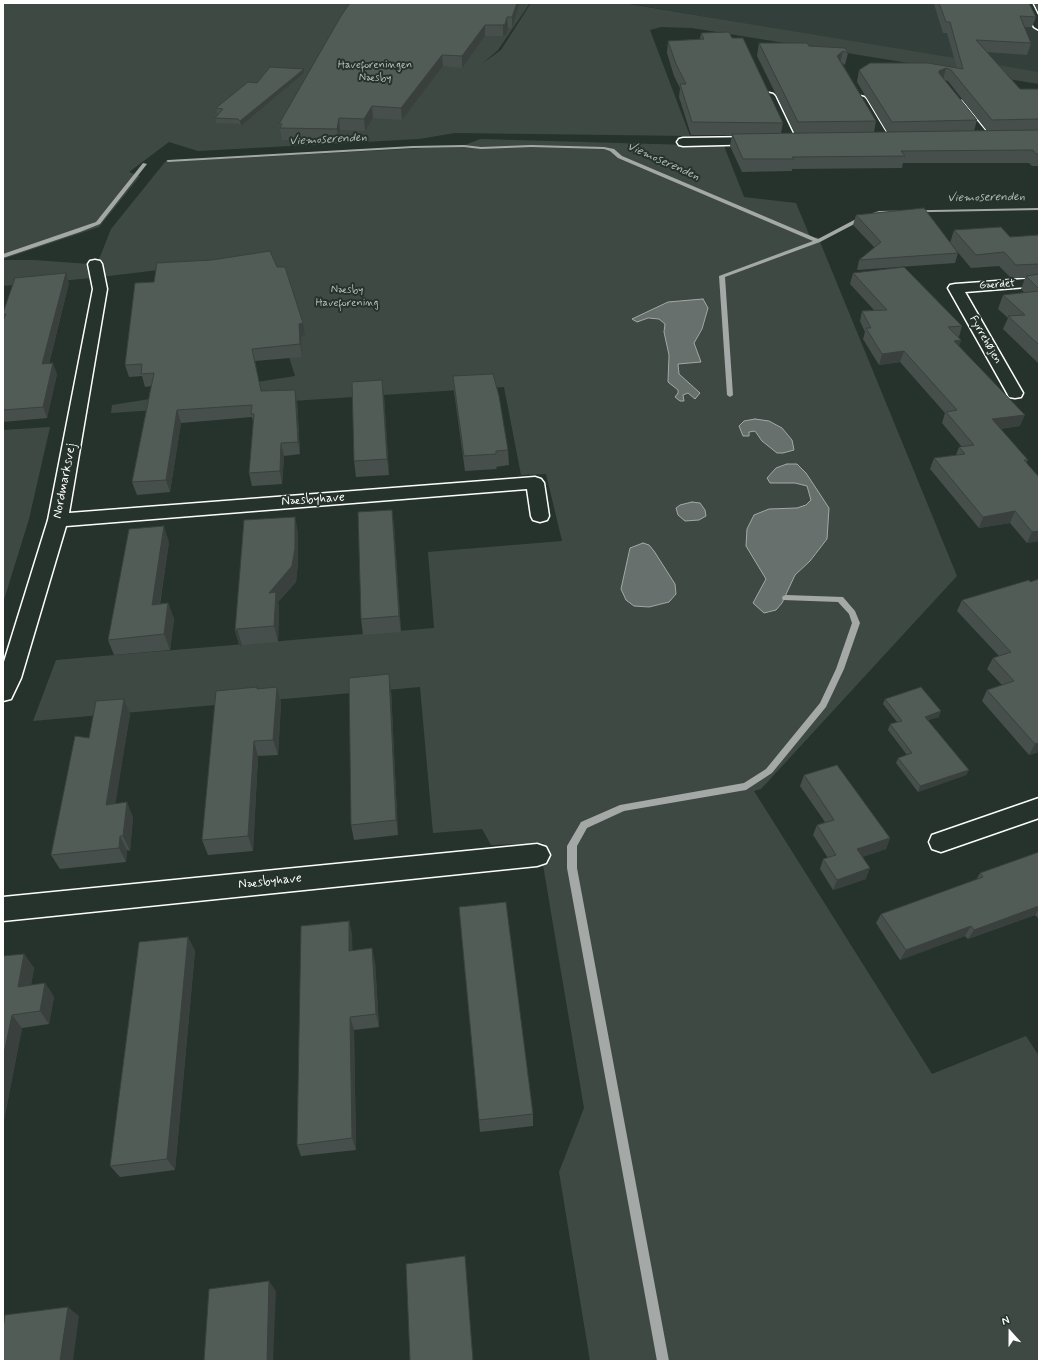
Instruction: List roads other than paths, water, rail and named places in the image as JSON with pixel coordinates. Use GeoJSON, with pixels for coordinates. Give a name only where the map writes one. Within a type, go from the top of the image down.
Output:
{"type":"FeatureCollection","features":[{"type":"Feature","properties":{"kind":"street"},"geometry":{"type":"LineString","coordinates":[[1027,3],[1039,27]]}},
{"type":"Feature","properties":{"kind":"street"},"geometry":{"type":"LineString","coordinates":[[683,142],[794,140],[764,86]]}},
{"type":"Feature","properties":{"kind":"street"},"geometry":{"type":"LineString","coordinates":[[853,87],[884,139]]}},
{"type":"Feature","properties":{"kind":"street"},"geometry":{"type":"LineString","coordinates":[[952,96],[985,138]]}},
{"type":"Feature","properties":{"kind":"street"},"geometry":{"type":"LineString","coordinates":[[969,138],[1000,138]]}},
{"type":"Feature","properties":{"kind":"street"},"geometry":{"type":"LineString","coordinates":[[868,139],[899,139]]}},
{"type":"Feature","properties":{"kind":"street","name":"Nordmarksvej"},"geometry":{"type":"LineString","coordinates":[[3,693],[10,678],[58,520],[100,289],[95,264]]}},
{"type":"Feature","properties":{"kind":"street","name":"Gærdet"},"geometry":{"type":"LineString","coordinates":[[955,288],[1039,282]]}},
{"type":"Feature","properties":{"kind":"street","name":"Fyrrehøjen"},"geometry":{"type":"LineString","coordinates":[[955,288],[1015,393]]}},
{"type":"Feature","properties":{"kind":"street","name":"Næsbyhave"},"geometry":{"type":"LineString","coordinates":[[58,520],[535,483],[540,516]]}},
{"type":"Feature","properties":{"kind":"street"},"geometry":{"type":"LineString","coordinates":[[941,842],[1039,808]]}},
{"type":"Feature","properties":{"kind":"street","name":"Næsbyhave"},"geometry":{"type":"LineString","coordinates":[[3,909],[537,855]]}},
{"type":"Feature","properties":{"kind":"waterway","name":"Viemoserenden"},"geometry":{"type":"LineString","coordinates":[[168,161],[413,147],[464,146],[481,148],[531,146],[604,148],[612,150],[620,157],[818,241]]}},
{"type":"Feature","properties":{"kind":"waterway","name":"Viemoserenden"},"geometry":{"type":"LineString","coordinates":[[3,256],[98,223],[145,164]]}},
{"type":"Feature","properties":{"kind":"waterway","name":"Viemoserenden"},"geometry":{"type":"LineString","coordinates":[[818,241],[860,219],[879,212],[1039,209]]}},
{"type":"Feature","properties":{"kind":"waterway"},"geometry":{"type":"LineString","coordinates":[[730,395],[722,276],[818,241]]}},
{"type":"Feature","properties":{"kind":"waterway"},"geometry":{"type":"LineString","coordinates":[[663,1361],[572,868],[572,846],[584,825],[623,808],[746,786],[769,771],[823,705],[840,669],[856,623],[852,613],[840,599],[786,598]]}},
{"type":"Feature","properties":{"kind":"park label","name":"Haveforeningen Næsby"},"geometry":{"type":"Point","coordinates":[375,72]}},
{"type":"Feature","properties":{"kind":"park label","name":"Næsby Haveforening"},"geometry":{"type":"Point","coordinates":[347,297]}}]}
